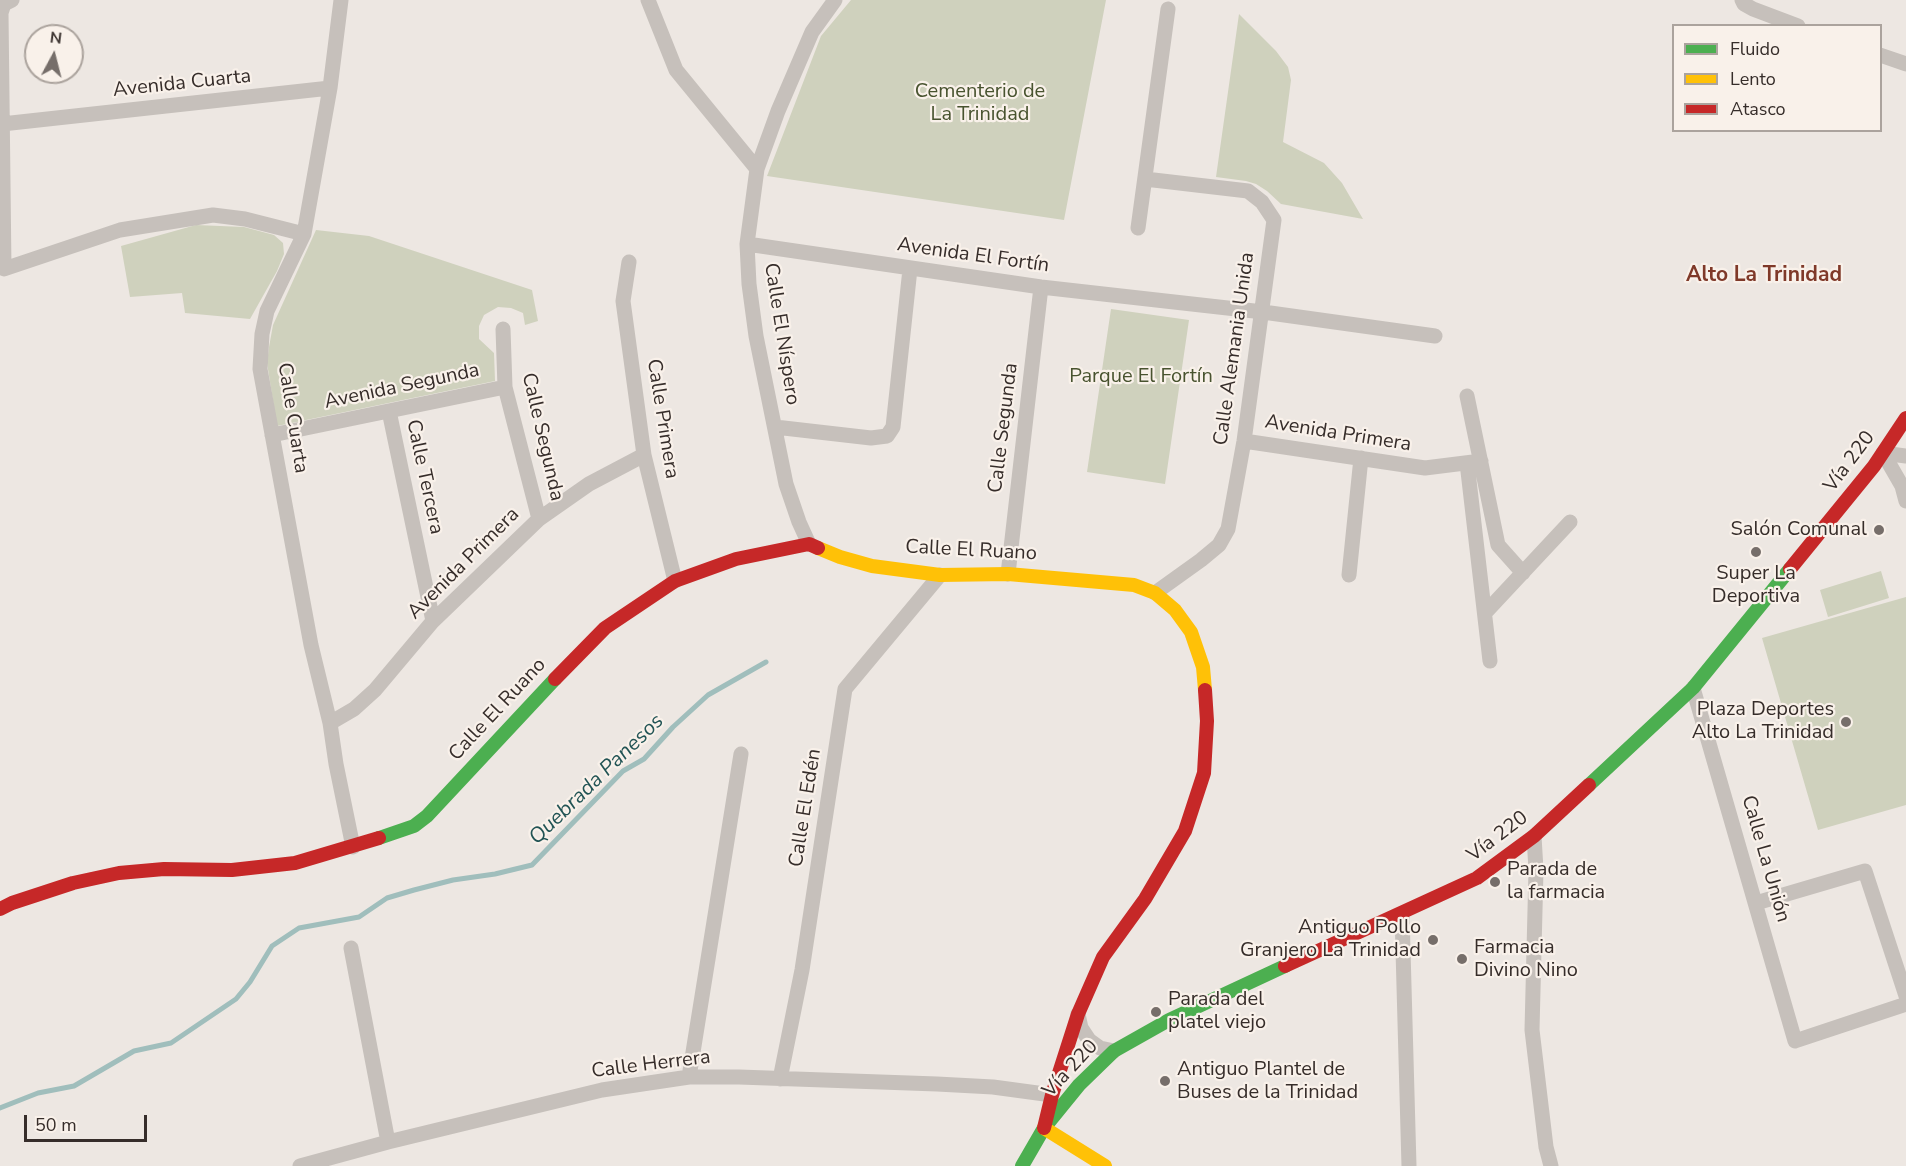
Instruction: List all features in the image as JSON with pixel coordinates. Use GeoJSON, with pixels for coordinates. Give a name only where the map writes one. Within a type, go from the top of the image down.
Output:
{"type":"FeatureCollection","features":[{"type":"Feature","properties":{"kind":"street","name":"Calle Cuarta"},"geometry":{"type":"LineString","coordinates":[[341,0],[330,88],[304,234],[267,311],[262,334],[260,369],[311,645],[330,723],[353,847]]}},
{"type":"Feature","properties":{"kind":"street"},"geometry":{"type":"LineString","coordinates":[[648,0],[676,70],[757,169]]}},
{"type":"Feature","properties":{"kind":"street","name":"Calle El Níspero"},"geometry":{"type":"LineString","coordinates":[[808,544],[786,484],[756,336],[749,284],[747,244],[757,169],[778,111],[812,32],[835,0]]}},
{"type":"Feature","properties":{"kind":"street"},"geometry":{"type":"LineString","coordinates":[[1742,0],[1744,4],[1753,9],[1793,24]]}},
{"type":"Feature","properties":{"kind":"street"},"geometry":{"type":"LineString","coordinates":[[8,2],[1,13],[4,269],[120,230],[213,215],[245,219],[304,234]]}},
{"type":"Feature","properties":{"kind":"street"},"geometry":{"type":"LineString","coordinates":[[1138,228],[1168,9]]}},
{"type":"Feature","properties":{"kind":"street"},"geometry":{"type":"LineString","coordinates":[[1882,55],[1906,64]]}},
{"type":"Feature","properties":{"kind":"street","name":"Avenida Cuarta"},"geometry":{"type":"LineString","coordinates":[[2,124],[330,88]]}},
{"type":"Feature","properties":{"kind":"street","name":"Calle Alemania Unida"},"geometry":{"type":"LineString","coordinates":[[1145,179],[1248,191],[1262,202],[1274,220],[1244,441],[1228,529],[1219,545],[1155,593]]}},
{"type":"Feature","properties":{"kind":"street","name":"Avenida El Fortín"},"geometry":{"type":"LineString","coordinates":[[747,244],[1041,287],[1263,312]]}},
{"type":"Feature","properties":{"kind":"street","name":"Calle Primera"},"geometry":{"type":"LineString","coordinates":[[629,262],[623,301],[644,455],[675,581]]}},
{"type":"Feature","properties":{"kind":"street"},"geometry":{"type":"LineString","coordinates":[[775,427],[871,438],[887,436],[893,427],[910,269]]}},
{"type":"Feature","properties":{"kind":"street","name":"Calle Segunda"},"geometry":{"type":"LineString","coordinates":[[1008,574],[1041,287]]}},
{"type":"Feature","properties":{"kind":"street"},"geometry":{"type":"LineString","coordinates":[[1263,312],[1435,336]]}},
{"type":"Feature","properties":{"kind":"street","name":"Calle Segunda"},"geometry":{"type":"LineString","coordinates":[[503,329],[505,387],[539,519]]}},
{"type":"Feature","properties":{"kind":"street","name":"Avenida Segunda"},"geometry":{"type":"LineString","coordinates":[[272,435],[505,387]]}},
{"type":"Feature","properties":{"kind":"street"},"geometry":{"type":"LineString","coordinates":[[1467,396],[1490,661]]}},
{"type":"Feature","properties":{"kind":"street","name":"Calle Tercera"},"geometry":{"type":"LineString","coordinates":[[389,411],[433,621]]}},
{"type":"Feature","properties":{"kind":"street","name":"Vía 220"},"geometry":{"type":"LineString","coordinates":[[1022,1166],[1044,1128],[1079,1084],[1114,1051],[1169,1020],[1477,878],[1534,836],[1694,688],[1883,453],[1906,418]]}},
{"type":"Feature","properties":{"kind":"street","name":"Avenida Primera"},"geometry":{"type":"LineString","coordinates":[[1244,441],[1425,468],[1474,462]]}},
{"type":"Feature","properties":{"kind":"street"},"geometry":{"type":"LineString","coordinates":[[1883,453],[1906,456]]}},
{"type":"Feature","properties":{"kind":"street"},"geometry":{"type":"LineString","coordinates":[[1883,453],[1902,486],[1906,501]]}},
{"type":"Feature","properties":{"kind":"street","name":"Avenida Primera"},"geometry":{"type":"LineString","coordinates":[[330,723],[354,708],[375,690],[433,621],[539,519],[589,484],[644,455]]}},
{"type":"Feature","properties":{"kind":"street"},"geometry":{"type":"LineString","coordinates":[[1349,575],[1361,458]]}},
{"type":"Feature","properties":{"kind":"street"},"geometry":{"type":"LineString","coordinates":[[1474,462],[1498,545],[1523,573]]}},
{"type":"Feature","properties":{"kind":"street"},"geometry":{"type":"LineString","coordinates":[[1485,613],[1570,522]]}},
{"type":"Feature","properties":{"kind":"street","name":"Calle El Ruano"},"geometry":{"type":"LineString","coordinates":[[0,909],[73,883],[119,873],[164,869],[232,870],[296,863],[414,826],[427,816],[526,708],[605,628],[675,581],[736,559],[808,544],[840,557],[872,566],[940,574],[1008,574],[1134,585],[1155,593],[1175,610],[1191,633],[1203,667],[1207,721],[1204,773],[1185,831],[1145,899],[1103,957],[1078,1014],[1044,1128]]}},
{"type":"Feature","properties":{"kind":"street","name":"Calle El Edén"},"geometry":{"type":"LineString","coordinates":[[780,1079],[802,970],[845,689],[940,574]]}},
{"type":"Feature","properties":{"kind":"street","name":"Calle La Unión"},"geometry":{"type":"LineString","coordinates":[[1694,688],[1795,1041],[1906,1004]]}},
{"type":"Feature","properties":{"kind":"street"},"geometry":{"type":"LineString","coordinates":[[689,1077],[741,754]]}},
{"type":"Feature","properties":{"kind":"street"},"geometry":{"type":"LineString","coordinates":[[1534,836],[1536,870],[1532,1030],[1546,1147],[1551,1166]]}},
{"type":"Feature","properties":{"kind":"street"},"geometry":{"type":"LineString","coordinates":[[1756,903],[1865,872],[1906,996]]}},
{"type":"Feature","properties":{"kind":"street"},"geometry":{"type":"LineString","coordinates":[[1402,914],[1408,1166]]}},
{"type":"Feature","properties":{"kind":"street"},"geometry":{"type":"LineString","coordinates":[[351,948],[388,1142]]}},
{"type":"Feature","properties":{"kind":"street"},"geometry":{"type":"LineString","coordinates":[[1078,1014],[1081,1028],[1089,1040],[1100,1048],[1114,1051]]}},
{"type":"Feature","properties":{"kind":"street","name":"Calle Herrera"},"geometry":{"type":"LineString","coordinates":[[300,1166],[602,1090],[689,1077],[982,1086],[1052,1095]]}},
{"type":"Feature","properties":{"kind":"street"},"geometry":{"type":"LineString","coordinates":[[1044,1128],[1105,1166]]}},
{"type":"Feature","properties":{"kind":"green space","name":"Cementerio de La Trinidad"},"geometry":{"type":"Polygon","coordinates":[[[851,0],[1106,0],[1064,220],[767,176],[821,36],[851,0]]]}},
{"type":"Feature","properties":{"kind":"green space"},"geometry":{"type":"Polygon","coordinates":[[[1239,14],[1276,51],[1288,67],[1291,80],[1283,142],[1324,163],[1342,183],[1363,219],[1281,204],[1256,184],[1216,177],[1239,14]]]}},
{"type":"Feature","properties":{"kind":"green space"},"geometry":{"type":"Polygon","coordinates":[[[196,225],[244,227],[274,235],[283,243],[284,254],[277,271],[250,319],[185,313],[182,293],[130,297],[121,246],[196,225]]]}},
{"type":"Feature","properties":{"kind":"green space"},"geometry":{"type":"Polygon","coordinates":[[[316,230],[369,236],[532,290],[538,321],[525,325],[523,313],[511,308],[498,307],[484,315],[479,326],[479,339],[494,353],[495,381],[277,426],[267,363],[273,325],[316,230]]]}},
{"type":"Feature","properties":{"kind":"green space","name":"Parque El Fortín"},"geometry":{"type":"Polygon","coordinates":[[[1111,309],[1189,320],[1165,484],[1087,472],[1111,309]]]}},
{"type":"Feature","properties":{"kind":"green space"},"geometry":{"type":"Polygon","coordinates":[[[1881,571],[1889,598],[1828,617],[1820,590],[1881,571]]]}},
{"type":"Feature","properties":{"kind":"green space","name":"Plaza Deportes Alto La Trinidad"},"geometry":{"type":"Polygon","coordinates":[[[1906,597],[1906,805],[1818,830],[1762,638],[1906,597]]]}},
{"type":"Feature","properties":{"kind":"waterway","name":"Quebrada Panesos"},"geometry":{"type":"LineString","coordinates":[[0,1108],[38,1093],[74,1086],[134,1051],[171,1043],[236,999],[250,982],[272,946],[299,928],[359,917],[387,898],[414,890],[532,865],[623,771],[644,759],[673,727],[708,695],[766,662]]}},
{"type":"Feature","properties":{"kind":"traffic: fast"},"geometry":{"type":"LineString","coordinates":[[1589,785],[1693,688],[1790,569]]}},
{"type":"Feature","properties":{"kind":"traffic: fast"},"geometry":{"type":"LineString","coordinates":[[379,838],[414,826],[427,816],[555,679]]}},
{"type":"Feature","properties":{"kind":"traffic: fast"},"geometry":{"type":"LineString","coordinates":[[1022,1166],[1044,1128],[1079,1085],[1114,1051],[1169,1020],[1285,966]]}},
{"type":"Feature","properties":{"kind":"traffic: slow"},"geometry":{"type":"LineString","coordinates":[[818,548],[872,566],[940,575],[1008,574],[1134,585],[1155,593],[1175,610],[1191,632],[1203,667],[1205,690]]}},
{"type":"Feature","properties":{"kind":"traffic: slow"},"geometry":{"type":"LineString","coordinates":[[1044,1128],[1105,1166]]}},
{"type":"Feature","properties":{"kind":"traffic: jam"},"geometry":{"type":"LineString","coordinates":[[1790,569],[1874,466],[1906,418]]}},
{"type":"Feature","properties":{"kind":"traffic: jam"},"geometry":{"type":"LineString","coordinates":[[555,679],[605,628],[675,581],[736,559],[809,544],[818,548]]}},
{"type":"Feature","properties":{"kind":"traffic: jam"},"geometry":{"type":"LineString","coordinates":[[1044,1128],[1078,1014],[1103,957],[1145,899],[1185,831],[1204,773],[1207,721],[1205,690]]}},
{"type":"Feature","properties":{"kind":"traffic: jam"},"geometry":{"type":"LineString","coordinates":[[1285,966],[1477,878],[1534,836],[1589,785]]}},
{"type":"Feature","properties":{"kind":"traffic: jam"},"geometry":{"type":"LineString","coordinates":[[0,909],[73,883],[119,873],[164,869],[232,870],[295,863],[379,838]]}},
{"type":"Feature","properties":{"kind":"place","name":"Salón Comunal"},"geometry":{"type":"Point","coordinates":[1879,530]}},
{"type":"Feature","properties":{"kind":"place","name":"Super La Deportiva"},"geometry":{"type":"Point","coordinates":[1756,552]}},
{"type":"Feature","properties":{"kind":"place","name":"Plaza Deportes Alto La Trinidad"},"geometry":{"type":"Point","coordinates":[1846,722]}},
{"type":"Feature","properties":{"kind":"place","name":"Parada de la farmacia"},"geometry":{"type":"Point","coordinates":[1495,882]}},
{"type":"Feature","properties":{"kind":"place","name":"Antiguo Pollo Granjero La Trinidad"},"geometry":{"type":"Point","coordinates":[1433,940]}},
{"type":"Feature","properties":{"kind":"place","name":"Farmacia Divino Nino"},"geometry":{"type":"Point","coordinates":[1462,959]}},
{"type":"Feature","properties":{"kind":"place","name":"Parada del platel viejo"},"geometry":{"type":"Point","coordinates":[1156,1012]}},
{"type":"Feature","properties":{"kind":"place","name":"Antiguo Plantel de Buses de la Trinidad"},"geometry":{"type":"Point","coordinates":[1165,1081]}},
{"type":"Feature","properties":{"kind":"district","name":"Alto La Trinidad"},"geometry":{"type":"Point","coordinates":[1764,276]}}]}
